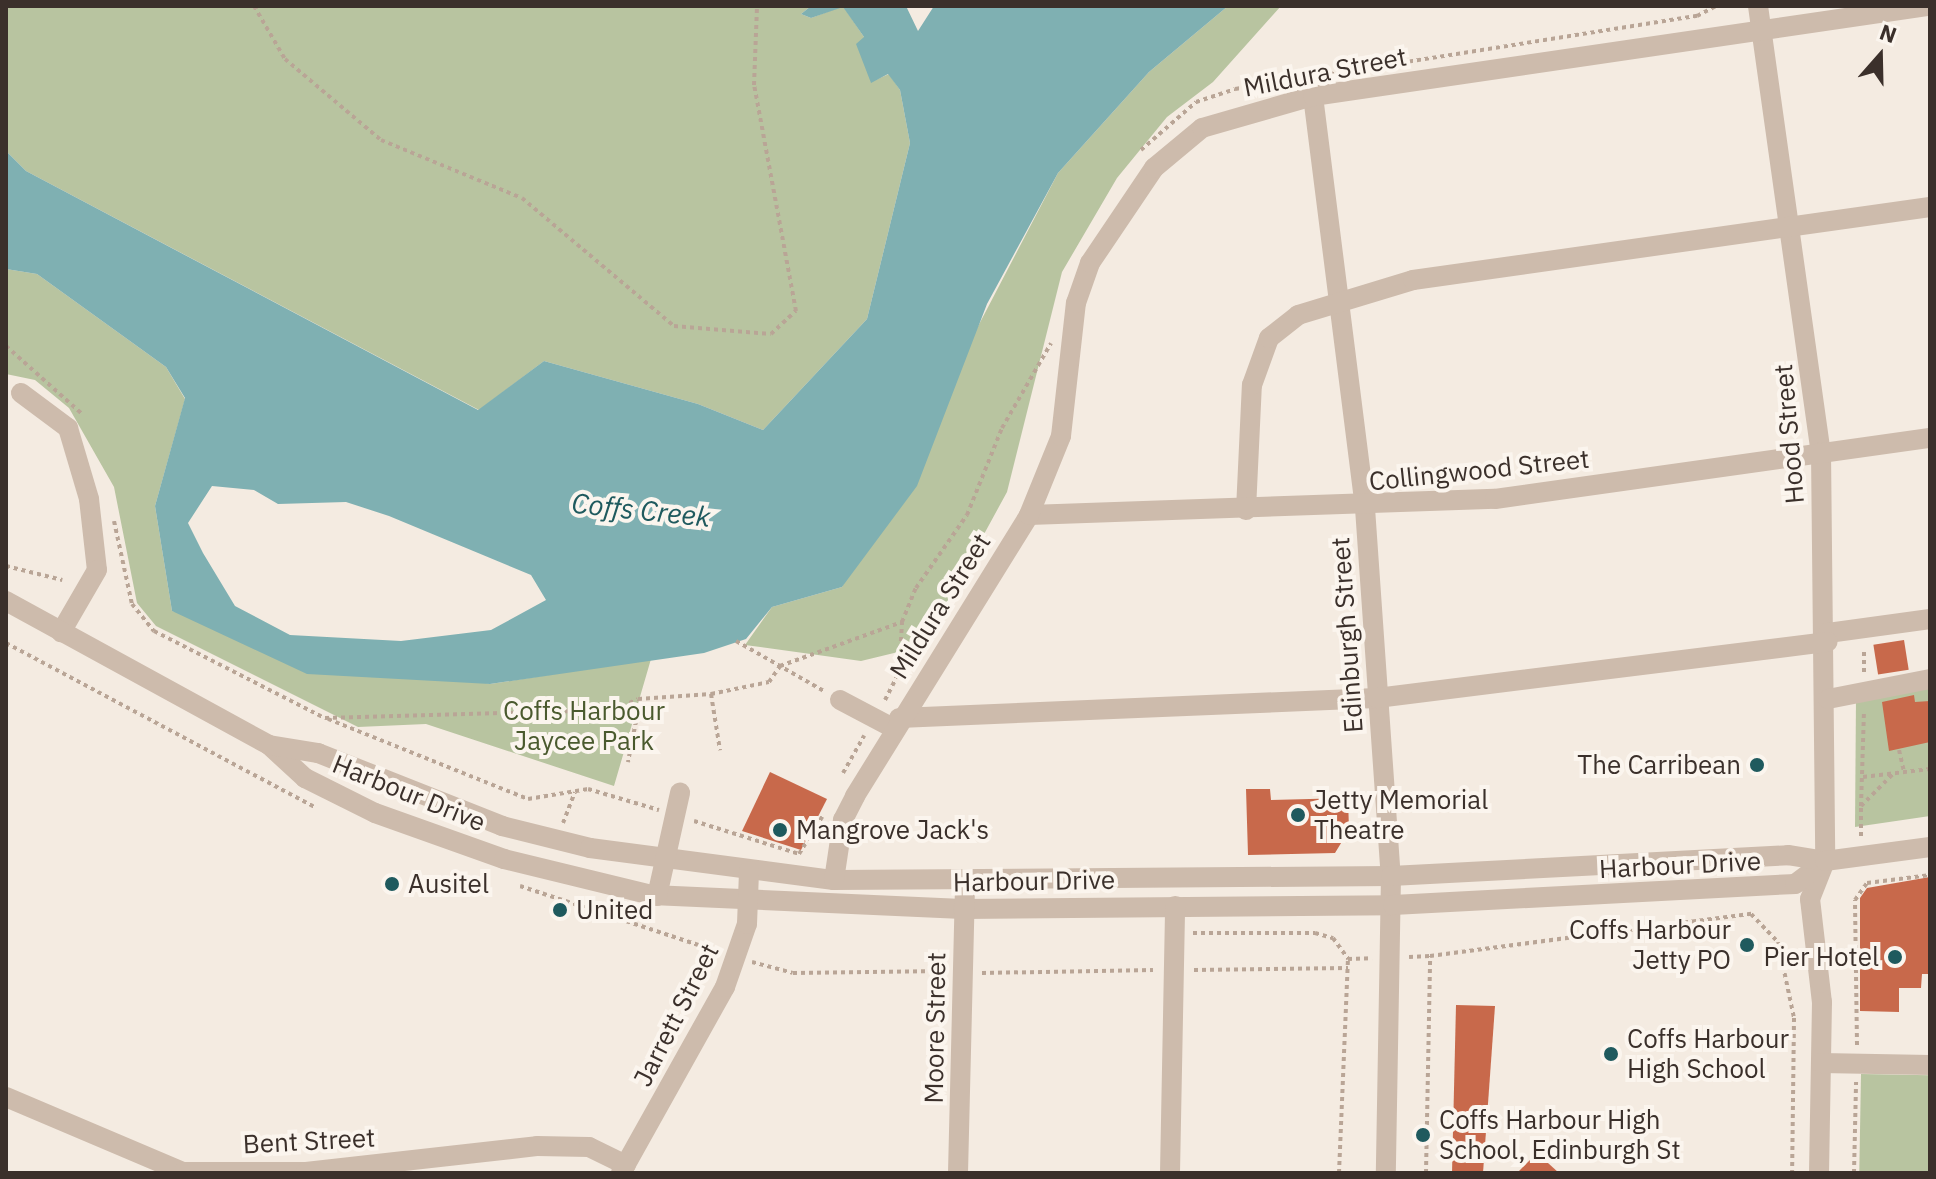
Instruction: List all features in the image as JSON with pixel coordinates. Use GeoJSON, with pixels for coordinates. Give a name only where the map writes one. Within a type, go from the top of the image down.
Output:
{"type":"FeatureCollection","features":[{"type":"Feature","properties":{"kind":"street","name":"Hood Street"},"geometry":{"type":"LineString","coordinates":[[1758,6],[1793,227],[1821,452],[1828,637],[1825,861]]}},
{"type":"Feature","properties":{"kind":"street","name":"Mildura Street"},"geometry":{"type":"LineString","coordinates":[[834,880],[843,820],[889,722],[1029,515],[1061,436],[1076,303],[1090,263],[1138,192],[1202,128],[1313,96],[1760,28],[1928,6]]}},
{"type":"Feature","properties":{"kind":"street","name":"Edinburgh Street"},"geometry":{"type":"LineString","coordinates":[[1313,96],[1343,301],[1365,508],[1393,905],[1386,1173]]}},
{"type":"Feature","properties":{"kind":"street"},"geometry":{"type":"LineString","coordinates":[[1246,510],[1252,385],[1269,338],[1298,315],[1413,280],[1930,207]]}},
{"type":"Feature","properties":{"kind":"street"},"geometry":{"type":"LineString","coordinates":[[21,393],[68,428],[89,499],[97,570],[61,632]]}},
{"type":"Feature","properties":{"kind":"street","name":"Collingwood Street"},"geometry":{"type":"LineString","coordinates":[[1029,515],[1365,508],[1495,499],[1930,438]]}},
{"type":"Feature","properties":{"kind":"street","name":"Harbour Drive"},"geometry":{"type":"LineString","coordinates":[[6,601],[269,745],[305,778],[375,813],[504,859],[657,896],[747,903],[963,909],[1393,905],[1795,884],[1825,861]]}},
{"type":"Feature","properties":{"kind":"street"},"geometry":{"type":"LineString","coordinates":[[840,700],[889,722],[1377,698],[1828,637],[1930,619]]}},
{"type":"Feature","properties":{"kind":"street"},"geometry":{"type":"LineString","coordinates":[[1828,699],[1930,679]]}},
{"type":"Feature","properties":{"kind":"street","name":"Harbour Drive"},"geometry":{"type":"LineString","coordinates":[[269,745],[318,753],[502,826],[559,841],[663,862],[834,880],[966,884],[1391,876],[1788,855],[1825,861],[1930,847]]}},
{"type":"Feature","properties":{"kind":"street"},"geometry":{"type":"LineString","coordinates":[[657,896],[680,793]]}},
{"type":"Feature","properties":{"kind":"street"},"geometry":{"type":"LineString","coordinates":[[1819,1173],[1821,1063],[1810,899],[1825,861]]}},
{"type":"Feature","properties":{"kind":"street","name":"Jarrett Street"},"geometry":{"type":"LineString","coordinates":[[624,1169],[725,987],[747,924],[749,871]]}},
{"type":"Feature","properties":{"kind":"street","name":"Moore Street"},"geometry":{"type":"LineString","coordinates":[[958,1173],[966,884]]}},
{"type":"Feature","properties":{"kind":"street"},"geometry":{"type":"LineString","coordinates":[[1170,1173],[1175,906]]}},
{"type":"Feature","properties":{"kind":"street"},"geometry":{"type":"LineString","coordinates":[[1821,1063],[1930,1065]]}},
{"type":"Feature","properties":{"kind":"street","name":"Bent Street"},"geometry":{"type":"LineString","coordinates":[[6,1097],[183,1173],[306,1172],[537,1146],[589,1147],[624,1169]]}},
{"type":"Feature","properties":{"kind":"path"},"geometry":{"type":"LineString","coordinates":[[254,6],[285,59],[381,140],[522,198],[674,326],[771,334],[796,311],[754,85],[757,6]]}},
{"type":"Feature","properties":{"kind":"path"},"geometry":{"type":"LineString","coordinates":[[1135,157],[1196,102],[1235,89],[1697,16],[1716,6]]}},
{"type":"Feature","properties":{"kind":"path"},"geometry":{"type":"LineString","coordinates":[[841,777],[889,722],[899,673],[902,622],[916,588],[967,515],[1052,330]]}},
{"type":"Feature","properties":{"kind":"path"},"geometry":{"type":"LineString","coordinates":[[6,346],[84,420]]}},
{"type":"Feature","properties":{"kind":"path"},"geometry":{"type":"LineString","coordinates":[[110,506],[132,604],[154,631],[325,718],[528,799],[575,792],[601,792],[799,854],[824,813]]}},
{"type":"Feature","properties":{"kind":"path"},"geometry":{"type":"LineString","coordinates":[[6,566],[62,580]]}},
{"type":"Feature","properties":{"kind":"path"},"geometry":{"type":"LineString","coordinates":[[615,710],[638,699],[711,694],[769,682],[780,666],[902,622]]}},
{"type":"Feature","properties":{"kind":"path"},"geometry":{"type":"LineString","coordinates":[[736,641],[840,700]]}},
{"type":"Feature","properties":{"kind":"path"},"geometry":{"type":"LineString","coordinates":[[711,694],[720,750]]}},
{"type":"Feature","properties":{"kind":"path"},"geometry":{"type":"LineString","coordinates":[[325,718],[615,710],[635,714],[628,762]]}},
{"type":"Feature","properties":{"kind":"path"},"geometry":{"type":"LineString","coordinates":[[1899,750],[1904,772]]}},
{"type":"Feature","properties":{"kind":"path"},"geometry":{"type":"LineString","coordinates":[[1861,836],[1863,777],[1930,769]]}},
{"type":"Feature","properties":{"kind":"path"},"geometry":{"type":"LineString","coordinates":[[1861,806],[1893,774]]}},
{"type":"Feature","properties":{"kind":"path"},"geometry":{"type":"LineString","coordinates":[[559,841],[575,792]]}},
{"type":"Feature","properties":{"kind":"path"},"geometry":{"type":"LineString","coordinates":[[1854,1173],[1857,1063],[1855,900],[1867,880],[1930,875]]}},
{"type":"Feature","properties":{"kind":"path"},"geometry":{"type":"LineString","coordinates":[[1348,959],[1430,956],[1751,914],[1778,942],[1794,1018],[1792,1173]]}},
{"type":"Feature","properties":{"kind":"path"},"geometry":{"type":"LineString","coordinates":[[1175,933],[1315,933],[1344,947],[1348,959],[1339,1173]]}},
{"type":"Feature","properties":{"kind":"path"},"geometry":{"type":"LineString","coordinates":[[1426,1173],[1430,956]]}},
{"type":"Feature","properties":{"kind":"green space"},"geometry":{"type":"Polygon","coordinates":[[[6,6],[811,6],[801,14],[811,18],[843,6],[864,37],[871,82],[889,74],[900,90],[910,143],[867,319],[763,430],[698,404],[544,361],[479,410],[26,171],[6,151],[6,6]]]}},
{"type":"Feature","properties":{"kind":"green space"},"geometry":{"type":"Polygon","coordinates":[[[1228,6],[1281,6],[1213,82],[1167,117],[1117,178],[1062,272],[1007,492],[923,646],[861,661],[745,645],[772,607],[842,587],[1058,173],[1149,72],[1228,6]]]}},
{"type":"Feature","properties":{"kind":"green space","name":"Coffs Harbour Jaycee Park"},"geometry":{"type":"Polygon","coordinates":[[[6,269],[37,274],[166,367],[185,399],[155,506],[172,611],[490,684],[651,659],[614,786],[426,724],[358,727],[156,626],[137,603],[114,487],[69,408],[35,380],[6,374],[6,269]]]}},
{"type":"Feature","properties":{"kind":"green space"},"geometry":{"type":"Polygon","coordinates":[[[1930,685],[1930,816],[1855,827],[1856,698],[1930,685]]]}},
{"type":"Feature","properties":{"kind":"green space"},"geometry":{"type":"Polygon","coordinates":[[[1861,1074],[1930,1075],[1928,1173],[1859,1173],[1861,1074]]]}},
{"type":"Feature","properties":{"kind":"water","name":"Coffs Creek"},"geometry":{"type":"Polygon","coordinates":[[[811,6],[906,6],[918,31],[934,6],[1228,6],[1149,72],[1058,173],[987,304],[917,486],[842,587],[772,607],[746,639],[704,653],[490,684],[307,674],[172,611],[155,506],[185,398],[166,367],[37,274],[6,269],[6,151],[26,171],[478,410],[544,361],[698,404],[763,430],[867,319],[910,143],[900,90],[888,74],[871,83],[856,44],[864,37],[843,7],[811,18],[801,14],[811,6]],[[212,486],[188,523],[235,606],[290,635],[401,641],[491,630],[546,600],[531,575],[389,516],[346,502],[278,504],[254,490],[212,486]]]}},
{"type":"Feature","properties":{"kind":"building"},"geometry":{"type":"Polygon","coordinates":[[[1904,640],[1909,670],[1878,674],[1873,645],[1904,640]]]}},
{"type":"Feature","properties":{"kind":"building"},"geometry":{"type":"Polygon","coordinates":[[[1914,695],[1915,702],[1930,701],[1930,742],[1889,751],[1882,702],[1914,695]]]}},
{"type":"Feature","properties":{"kind":"building"},"geometry":{"type":"Polygon","coordinates":[[[770,772],[827,799],[801,850],[742,831],[770,772]]]}},
{"type":"Feature","properties":{"kind":"building","name":"Jetty Memorial Theatre"},"geometry":{"type":"Polygon","coordinates":[[[1246,789],[1270,789],[1271,800],[1348,798],[1349,830],[1335,853],[1248,855],[1246,789]]]}},
{"type":"Feature","properties":{"kind":"building","name":"Pier Hotel"},"geometry":{"type":"Polygon","coordinates":[[[1930,877],[1930,974],[1922,974],[1921,988],[1899,988],[1899,1012],[1860,1011],[1860,898],[1867,888],[1930,877]]]}},
{"type":"Feature","properties":{"kind":"building"},"geometry":{"type":"Polygon","coordinates":[[[1456,1005],[1495,1006],[1483,1173],[1452,1173],[1456,1005]]]}},
{"type":"Feature","properties":{"kind":"building"},"geometry":{"type":"Polygon","coordinates":[[[1537,1153],[1559,1173],[1517,1173],[1537,1153]]]}},
{"type":"Feature","properties":{"kind":"place","name":"The Carribean"},"geometry":{"type":"Point","coordinates":[1757,765]}},
{"type":"Feature","properties":{"kind":"place","name":"Jetty Memorial Theatre"},"geometry":{"type":"Point","coordinates":[1298,815]}},
{"type":"Feature","properties":{"kind":"place","name":"Mangrove Jack's"},"geometry":{"type":"Point","coordinates":[780,830]}},
{"type":"Feature","properties":{"kind":"place","name":"Ausitel"},"geometry":{"type":"Point","coordinates":[392,884]}},
{"type":"Feature","properties":{"kind":"place","name":"United"},"geometry":{"type":"Point","coordinates":[560,910]}},
{"type":"Feature","properties":{"kind":"place","name":"Coffs Harbour Jetty PO"},"geometry":{"type":"Point","coordinates":[1747,945]}},
{"type":"Feature","properties":{"kind":"place","name":"Pier Hotel"},"geometry":{"type":"Point","coordinates":[1895,957]}},
{"type":"Feature","properties":{"kind":"place","name":"Coffs Harbour High School"},"geometry":{"type":"Point","coordinates":[1611,1054]}},
{"type":"Feature","properties":{"kind":"place","name":"Coffs Harbour High School, Edinburgh St"},"geometry":{"type":"Point","coordinates":[1423,1135]}}]}
